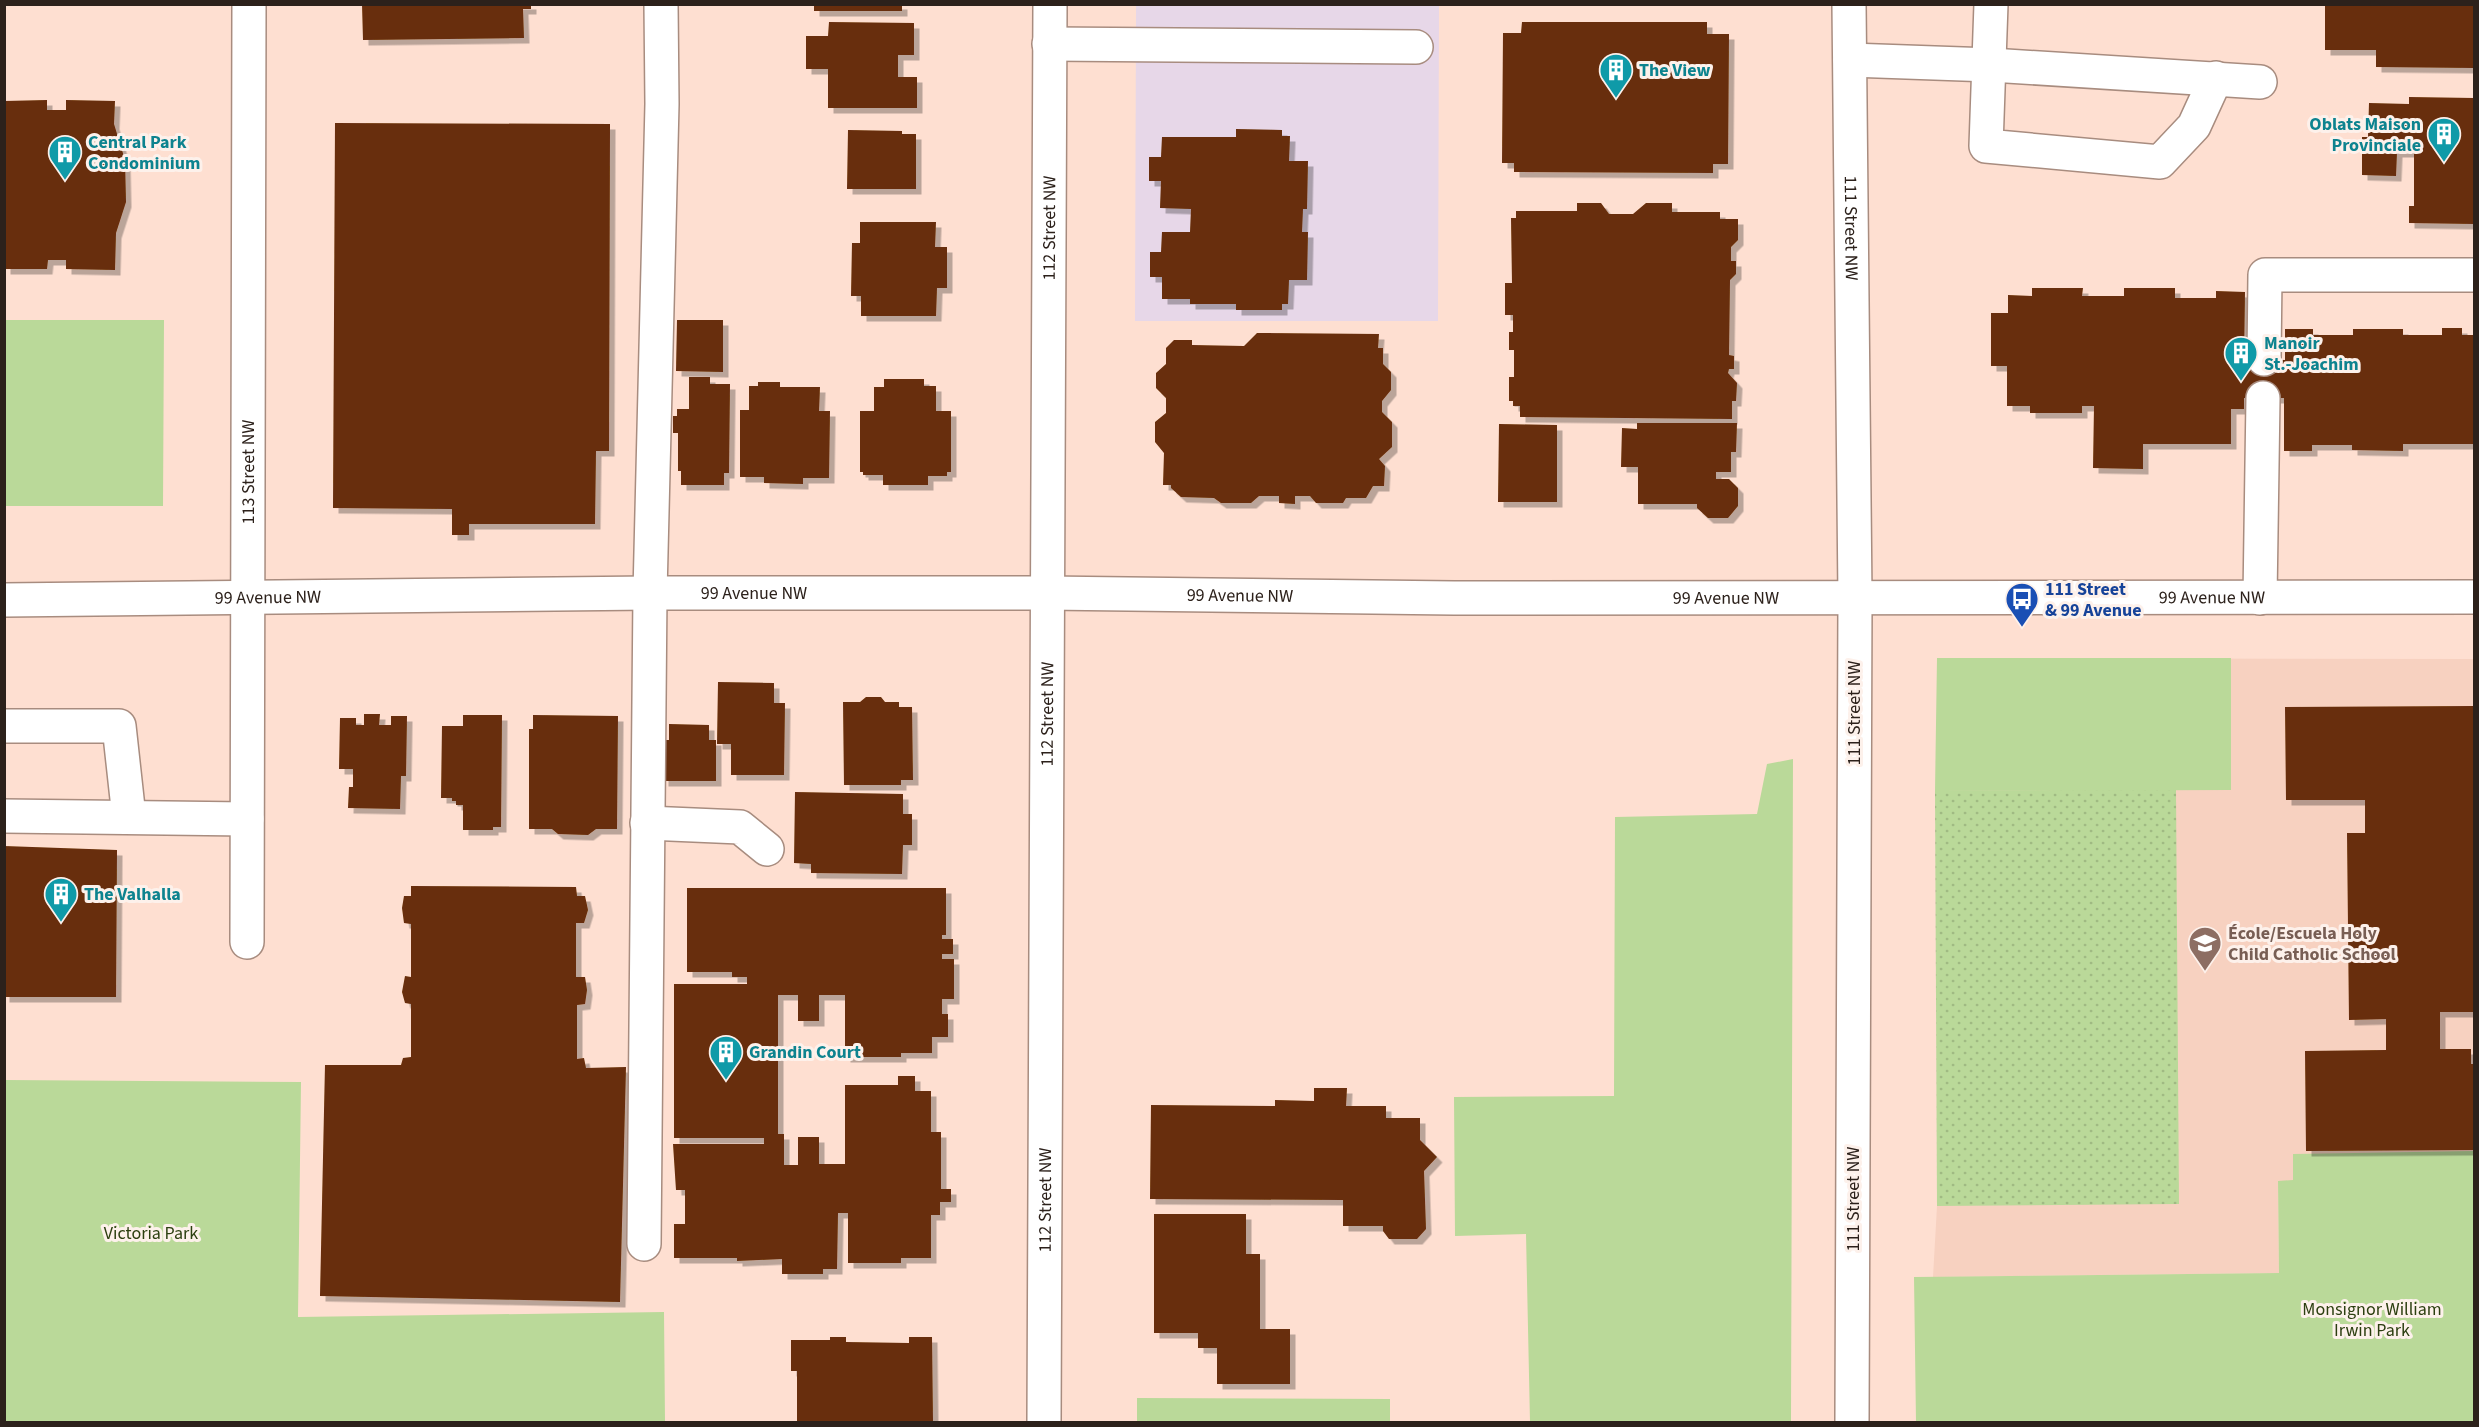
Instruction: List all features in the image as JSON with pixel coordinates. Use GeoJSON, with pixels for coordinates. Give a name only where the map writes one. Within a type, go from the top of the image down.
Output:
{"type":"FeatureCollection","features":[{"type":"Feature","properties":{"kind":"street","name":"113 Street NW"},"geometry":{"type":"LineString","coordinates":[[247,942],[249,4]]}},
{"type":"Feature","properties":{"kind":"street"},"geometry":{"type":"LineString","coordinates":[[644,1244],[650,593],[662,104],[661,4]]}},
{"type":"Feature","properties":{"kind":"street","name":"112 Street NW"},"geometry":{"type":"LineString","coordinates":[[1044,1422],[1050,4]]}},
{"type":"Feature","properties":{"kind":"street","name":"111 Street NW"},"geometry":{"type":"LineString","coordinates":[[1849,4],[1855,598],[1852,1422]]}},
{"type":"Feature","properties":{"kind":"street"},"geometry":{"type":"LineString","coordinates":[[1991,4],[1991,65],[1986,146],[2160,162],[2194,126],[2216,78]]}},
{"type":"Feature","properties":{"kind":"street"},"geometry":{"type":"LineString","coordinates":[[1049,44],[1416,47]]}},
{"type":"Feature","properties":{"kind":"street"},"geometry":{"type":"LineString","coordinates":[[1850,60],[1991,65],[2260,82]]}},
{"type":"Feature","properties":{"kind":"street"},"geometry":{"type":"LineString","coordinates":[[2264,359],[2265,275],[2475,274]]}},
{"type":"Feature","properties":{"kind":"street"},"geometry":{"type":"LineString","coordinates":[[2260,597],[2263,398]]}},
{"type":"Feature","properties":{"kind":"street","name":"99 Avenue NW"},"geometry":{"type":"LineString","coordinates":[[4,600],[650,593],[1855,598],[2475,597]]}},
{"type":"Feature","properties":{"kind":"street"},"geometry":{"type":"LineString","coordinates":[[4,726],[119,726],[129,817]]}},
{"type":"Feature","properties":{"kind":"street"},"geometry":{"type":"LineString","coordinates":[[4,816],[247,819]]}},
{"type":"Feature","properties":{"kind":"street"},"geometry":{"type":"LineString","coordinates":[[647,823],[740,827],[767,849]]}},
{"type":"Feature","properties":{"kind":"shaded area"},"geometry":{"type":"Polygon","coordinates":[[[1136,5],[1439,5],[1438,321],[1135,321],[1136,5]]]}},
{"type":"Feature","properties":{"kind":"shaded area","name":"École/Escuela Holy Child Catholic School"},"geometry":{"type":"Polygon","coordinates":[[[1937,658],[2474,659],[2474,1152],[2293,1181],[2278,1181],[2279,1273],[1933,1277],[1937,1206],[1937,658]]]}},
{"type":"Feature","properties":{"kind":"green space"},"geometry":{"type":"Polygon","coordinates":[[[5,320],[164,320],[163,506],[5,506],[5,320]]]}},
{"type":"Feature","properties":{"kind":"green space"},"geometry":{"type":"Polygon","coordinates":[[[1937,658],[2231,658],[2231,790],[1935,791],[1937,658]]]}},
{"type":"Feature","properties":{"kind":"green space"},"geometry":{"type":"Polygon","coordinates":[[[1793,759],[1791,1422],[1530,1422],[1526,1234],[1455,1236],[1454,1097],[1614,1096],[1615,817],[1757,814],[1767,764],[1793,759]]]}},
{"type":"Feature","properties":{"kind":"green space"},"geometry":{"type":"Polygon","coordinates":[[[2176,789],[2179,1204],[1937,1206],[1935,791],[2176,789]]]}},
{"type":"Feature","properties":{"kind":"green space","name":"Victoria Park"},"geometry":{"type":"Polygon","coordinates":[[[5,1080],[301,1082],[298,1317],[664,1312],[665,1422],[5,1422],[5,1080]]]}},
{"type":"Feature","properties":{"kind":"green space","name":"Monsignor William Irwin Park"},"geometry":{"type":"Polygon","coordinates":[[[2474,1151],[2474,1422],[1916,1422],[1914,1277],[2279,1273],[2278,1181],[2293,1180],[2293,1154],[2474,1151]]]}},
{"type":"Feature","properties":{"kind":"green space"},"geometry":{"type":"Polygon","coordinates":[[[1137,1398],[1390,1399],[1390,1422],[1137,1422],[1137,1398]]]}},
{"type":"Feature","properties":{"kind":"building"},"geometry":{"type":"Polygon","coordinates":[[[362,4],[531,4],[531,9],[523,9],[524,38],[363,40],[362,4]]]}},
{"type":"Feature","properties":{"kind":"building"},"geometry":{"type":"Polygon","coordinates":[[[814,4],[902,4],[902,11],[814,11],[814,4]]]}},
{"type":"Feature","properties":{"kind":"building"},"geometry":{"type":"Polygon","coordinates":[[[2325,4],[2474,4],[2474,68],[2376,67],[2376,50],[2325,50],[2325,4]]]}},
{"type":"Feature","properties":{"kind":"building"},"geometry":{"type":"Polygon","coordinates":[[[829,22],[914,23],[914,55],[898,55],[898,77],[917,77],[917,108],[828,108],[828,69],[806,69],[806,36],[828,36],[829,22]]]}},
{"type":"Feature","properties":{"kind":"building","name":"The View"},"geometry":{"type":"Polygon","coordinates":[[[1522,22],[1707,22],[1707,34],[1729,34],[1728,164],[1713,164],[1713,173],[1514,172],[1514,163],[1502,163],[1503,33],[1521,33],[1522,22]]]}},
{"type":"Feature","properties":{"kind":"building","name":"Oblats Maison Provinciale"},"geometry":{"type":"Polygon","coordinates":[[[2409,97],[2474,98],[2474,224],[2409,223],[2409,206],[2414,206],[2414,152],[2397,152],[2396,176],[2362,175],[2362,137],[2368,137],[2369,103],[2409,104],[2409,97]]]}},
{"type":"Feature","properties":{"kind":"building","name":"Central Park Condominium"},"geometry":{"type":"Polygon","coordinates":[[[47,100],[47,110],[66,110],[66,100],[115,101],[114,124],[125,160],[126,202],[116,233],[115,270],[66,269],[66,260],[48,260],[47,269],[5,269],[5,101],[47,100]]]}},
{"type":"Feature","properties":{"kind":"building"},"geometry":{"type":"Polygon","coordinates":[[[335,123],[610,124],[609,451],[596,451],[595,524],[469,524],[469,535],[452,535],[452,509],[333,508],[335,123]]]}},
{"type":"Feature","properties":{"kind":"building"},"geometry":{"type":"Polygon","coordinates":[[[1236,129],[1282,130],[1282,136],[1290,136],[1289,161],[1308,161],[1307,209],[1303,209],[1302,232],[1308,232],[1307,280],[1289,280],[1288,304],[1282,304],[1282,310],[1236,310],[1236,304],[1190,304],[1190,299],[1162,299],[1162,277],[1150,277],[1150,252],[1161,252],[1162,232],[1190,232],[1191,209],[1160,208],[1161,181],[1149,181],[1149,157],[1161,157],[1162,137],[1236,137],[1236,129]]]}},
{"type":"Feature","properties":{"kind":"building"},"geometry":{"type":"Polygon","coordinates":[[[848,130],[902,131],[902,134],[916,134],[916,189],[847,189],[848,130]]]}},
{"type":"Feature","properties":{"kind":"building"},"geometry":{"type":"Polygon","coordinates":[[[1577,203],[1601,203],[1609,214],[1633,214],[1646,203],[1672,203],[1672,212],[1720,212],[1720,219],[1738,219],[1738,240],[1731,247],[1731,261],[1736,261],[1736,274],[1730,280],[1729,355],[1734,356],[1734,369],[1729,369],[1728,373],[1737,383],[1736,401],[1732,401],[1732,419],[1520,417],[1520,406],[1513,406],[1513,401],[1509,401],[1509,377],[1514,377],[1514,350],[1509,350],[1509,332],[1513,332],[1513,315],[1505,315],[1505,283],[1512,283],[1511,218],[1516,218],[1516,211],[1577,211],[1577,203]]]}},
{"type":"Feature","properties":{"kind":"building"},"geometry":{"type":"Polygon","coordinates":[[[860,222],[936,222],[935,247],[947,247],[947,288],[937,288],[936,316],[861,316],[861,296],[851,296],[852,243],[860,243],[860,222]]]}},
{"type":"Feature","properties":{"kind":"building","name":"Manoir St.-Joachim"},"geometry":{"type":"Polygon","coordinates":[[[2032,288],[2083,288],[2082,296],[2124,296],[2124,288],[2175,288],[2175,298],[2216,298],[2216,291],[2245,292],[2244,359],[2285,360],[2285,329],[2313,329],[2313,335],[2353,335],[2353,329],[2403,329],[2403,335],[2442,335],[2442,328],[2462,328],[2462,335],[2474,335],[2474,444],[2403,444],[2403,451],[2352,450],[2352,445],[2312,445],[2312,451],[2284,451],[2284,398],[2244,398],[2244,409],[2231,409],[2231,444],[2143,444],[2143,469],[2093,468],[2094,406],[2082,406],[2082,413],[2030,413],[2030,406],[2007,406],[2007,366],[1991,366],[1991,313],[2008,313],[2008,295],[2032,296],[2032,288]]]}},
{"type":"Feature","properties":{"kind":"building"},"geometry":{"type":"Polygon","coordinates":[[[677,320],[723,320],[723,372],[676,371],[677,320]]]}},
{"type":"Feature","properties":{"kind":"building"},"geometry":{"type":"Polygon","coordinates":[[[1257,333],[1379,334],[1378,348],[1383,348],[1383,364],[1391,372],[1391,390],[1382,401],[1382,412],[1392,422],[1392,447],[1379,459],[1385,466],[1384,486],[1373,486],[1366,498],[1346,498],[1343,503],[1316,503],[1310,496],[1295,496],[1295,504],[1279,503],[1279,496],[1259,496],[1251,503],[1221,503],[1214,498],[1181,497],[1171,488],[1171,485],[1163,485],[1164,453],[1155,442],[1155,422],[1166,413],[1166,398],[1156,388],[1156,373],[1166,364],[1166,348],[1174,340],[1192,340],[1192,345],[1244,346],[1257,333]]]}},
{"type":"Feature","properties":{"kind":"building"},"geometry":{"type":"Polygon","coordinates":[[[689,377],[710,377],[710,384],[730,384],[729,473],[724,473],[724,485],[681,485],[681,471],[678,471],[678,433],[673,433],[673,416],[677,416],[677,409],[689,409],[689,377]]]}},
{"type":"Feature","properties":{"kind":"building"},"geometry":{"type":"Polygon","coordinates":[[[884,379],[924,379],[924,386],[936,386],[936,411],[951,411],[951,472],[947,472],[947,476],[928,476],[928,485],[883,485],[883,475],[863,475],[863,472],[860,472],[860,411],[874,411],[874,387],[884,387],[884,379]]]}},
{"type":"Feature","properties":{"kind":"building"},"geometry":{"type":"Polygon","coordinates":[[[758,382],[780,382],[780,387],[820,387],[819,411],[830,411],[829,478],[803,478],[803,484],[764,483],[764,477],[740,477],[740,410],[749,410],[749,386],[758,386],[758,382]]]}},
{"type":"Feature","properties":{"kind":"building"},"geometry":{"type":"Polygon","coordinates":[[[1637,423],[1737,423],[1736,452],[1731,452],[1731,472],[1716,472],[1716,479],[1729,479],[1738,488],[1738,506],[1728,518],[1708,518],[1697,508],[1697,504],[1638,504],[1638,467],[1621,467],[1622,428],[1637,429],[1637,423]]]}},
{"type":"Feature","properties":{"kind":"building"},"geometry":{"type":"Polygon","coordinates":[[[1499,424],[1557,425],[1557,502],[1498,502],[1499,424]]]}},
{"type":"Feature","properties":{"kind":"building"},"geometry":{"type":"Polygon","coordinates":[[[718,682],[774,683],[774,703],[785,703],[784,775],[731,775],[731,744],[717,744],[718,682]]]}},
{"type":"Feature","properties":{"kind":"building"},"geometry":{"type":"Polygon","coordinates":[[[866,697],[881,697],[885,702],[899,702],[899,707],[912,707],[913,780],[901,780],[901,785],[844,785],[843,702],[860,702],[866,697]]]}},
{"type":"Feature","properties":{"kind":"building"},"geometry":{"type":"Polygon","coordinates":[[[2474,706],[2474,1012],[2440,1012],[2440,1049],[2471,1049],[2471,1064],[2474,1064],[2474,1150],[2306,1151],[2305,1051],[2386,1050],[2386,1019],[2349,1020],[2347,833],[2365,833],[2365,800],[2286,800],[2285,707],[2474,706]]]}},
{"type":"Feature","properties":{"kind":"building"},"geometry":{"type":"Polygon","coordinates":[[[364,714],[380,714],[379,725],[391,725],[391,716],[407,716],[406,776],[401,776],[400,809],[348,808],[349,787],[353,787],[353,769],[339,769],[340,718],[356,718],[356,725],[364,725],[364,714]]]}},
{"type":"Feature","properties":{"kind":"building"},"geometry":{"type":"Polygon","coordinates":[[[463,715],[502,715],[501,827],[493,827],[493,830],[463,830],[463,805],[456,805],[456,801],[452,801],[452,798],[441,798],[442,726],[463,726],[463,715]]]}},
{"type":"Feature","properties":{"kind":"building"},"geometry":{"type":"Polygon","coordinates":[[[533,715],[618,716],[617,829],[596,829],[588,835],[558,834],[552,829],[529,829],[529,729],[533,729],[533,715]]]}},
{"type":"Feature","properties":{"kind":"building"},"geometry":{"type":"Polygon","coordinates":[[[669,724],[709,725],[709,740],[716,740],[716,781],[663,781],[663,740],[669,740],[669,724]]]}},
{"type":"Feature","properties":{"kind":"building"},"geometry":{"type":"Polygon","coordinates":[[[795,792],[903,794],[903,814],[912,814],[912,845],[903,845],[902,874],[811,873],[811,864],[794,863],[795,792]]]}},
{"type":"Feature","properties":{"kind":"building","name":"The Valhalla"},"geometry":{"type":"Polygon","coordinates":[[[4,846],[117,850],[116,997],[4,997],[4,846]]]}},
{"type":"Feature","properties":{"kind":"building"},"geometry":{"type":"Polygon","coordinates":[[[411,886],[576,887],[577,896],[585,896],[588,910],[584,923],[576,923],[576,977],[585,977],[587,990],[585,1004],[577,1005],[577,1059],[584,1058],[586,1068],[626,1067],[620,1302],[320,1296],[325,1065],[401,1065],[403,1058],[411,1057],[411,1004],[405,1003],[402,992],[405,976],[411,977],[411,924],[404,923],[402,908],[404,896],[411,896],[411,886]]]}},
{"type":"Feature","properties":{"kind":"building","name":"Grandin Court"},"geometry":{"type":"Polygon","coordinates":[[[687,888],[946,888],[946,935],[942,935],[942,939],[953,939],[953,954],[942,954],[942,959],[954,959],[954,999],[942,999],[942,1014],[948,1014],[948,1037],[932,1037],[932,1053],[901,1053],[901,1057],[845,1057],[845,995],[819,995],[819,1021],[798,1021],[798,995],[778,995],[778,1134],[784,1134],[784,1165],[798,1165],[798,1137],[819,1137],[819,1164],[845,1164],[845,1085],[898,1085],[898,1076],[915,1076],[915,1091],[931,1091],[931,1132],[941,1132],[941,1189],[951,1189],[951,1202],[940,1202],[940,1215],[931,1215],[931,1258],[901,1258],[901,1263],[848,1263],[848,1213],[838,1213],[837,1269],[823,1269],[823,1274],[782,1274],[782,1259],[737,1261],[737,1258],[674,1258],[674,1224],[685,1224],[685,1190],[676,1190],[673,1144],[764,1144],[764,1138],[674,1138],[674,984],[747,984],[747,977],[732,977],[732,972],[687,972],[687,888]]]}},
{"type":"Feature","properties":{"kind":"building"},"geometry":{"type":"Polygon","coordinates":[[[1314,1088],[1347,1088],[1346,1106],[1386,1106],[1386,1118],[1420,1118],[1420,1140],[1437,1157],[1424,1171],[1426,1229],[1417,1239],[1389,1239],[1383,1231],[1383,1226],[1343,1226],[1343,1200],[1150,1199],[1151,1105],[1275,1106],[1275,1100],[1314,1101],[1314,1088]]]}},
{"type":"Feature","properties":{"kind":"building"},"geometry":{"type":"Polygon","coordinates":[[[1154,1214],[1246,1214],[1246,1254],[1260,1254],[1260,1329],[1290,1329],[1290,1384],[1217,1384],[1217,1348],[1198,1348],[1198,1333],[1154,1333],[1154,1214]]]}},
{"type":"Feature","properties":{"kind":"building"},"geometry":{"type":"Polygon","coordinates":[[[830,1337],[846,1337],[846,1342],[909,1343],[909,1337],[932,1337],[933,1422],[797,1422],[797,1371],[791,1371],[791,1340],[830,1340],[830,1337]]]}},
{"type":"Feature","properties":{"kind":"place","name":"The View"},"geometry":{"type":"Point","coordinates":[1616,99]}},
{"type":"Feature","properties":{"kind":"place","name":"Oblats Maison Provinciale"},"geometry":{"type":"Point","coordinates":[2444,163]}},
{"type":"Feature","properties":{"kind":"place","name":"Central Park Condominium"},"geometry":{"type":"Point","coordinates":[65,181]}},
{"type":"Feature","properties":{"kind":"place","name":"Manoir St.-Joachim"},"geometry":{"type":"Point","coordinates":[2241,382]}},
{"type":"Feature","properties":{"kind":"place","name":"111 Street & 99 Avenue"},"geometry":{"type":"Point","coordinates":[2022,628]}},
{"type":"Feature","properties":{"kind":"place","name":"The Valhalla"},"geometry":{"type":"Point","coordinates":[61,923]}},
{"type":"Feature","properties":{"kind":"place","name":"École/Escuela Holy Child Catholic School"},"geometry":{"type":"Point","coordinates":[2205,972]}},
{"type":"Feature","properties":{"kind":"place","name":"Grandin Court"},"geometry":{"type":"Point","coordinates":[726,1081]}}]}
